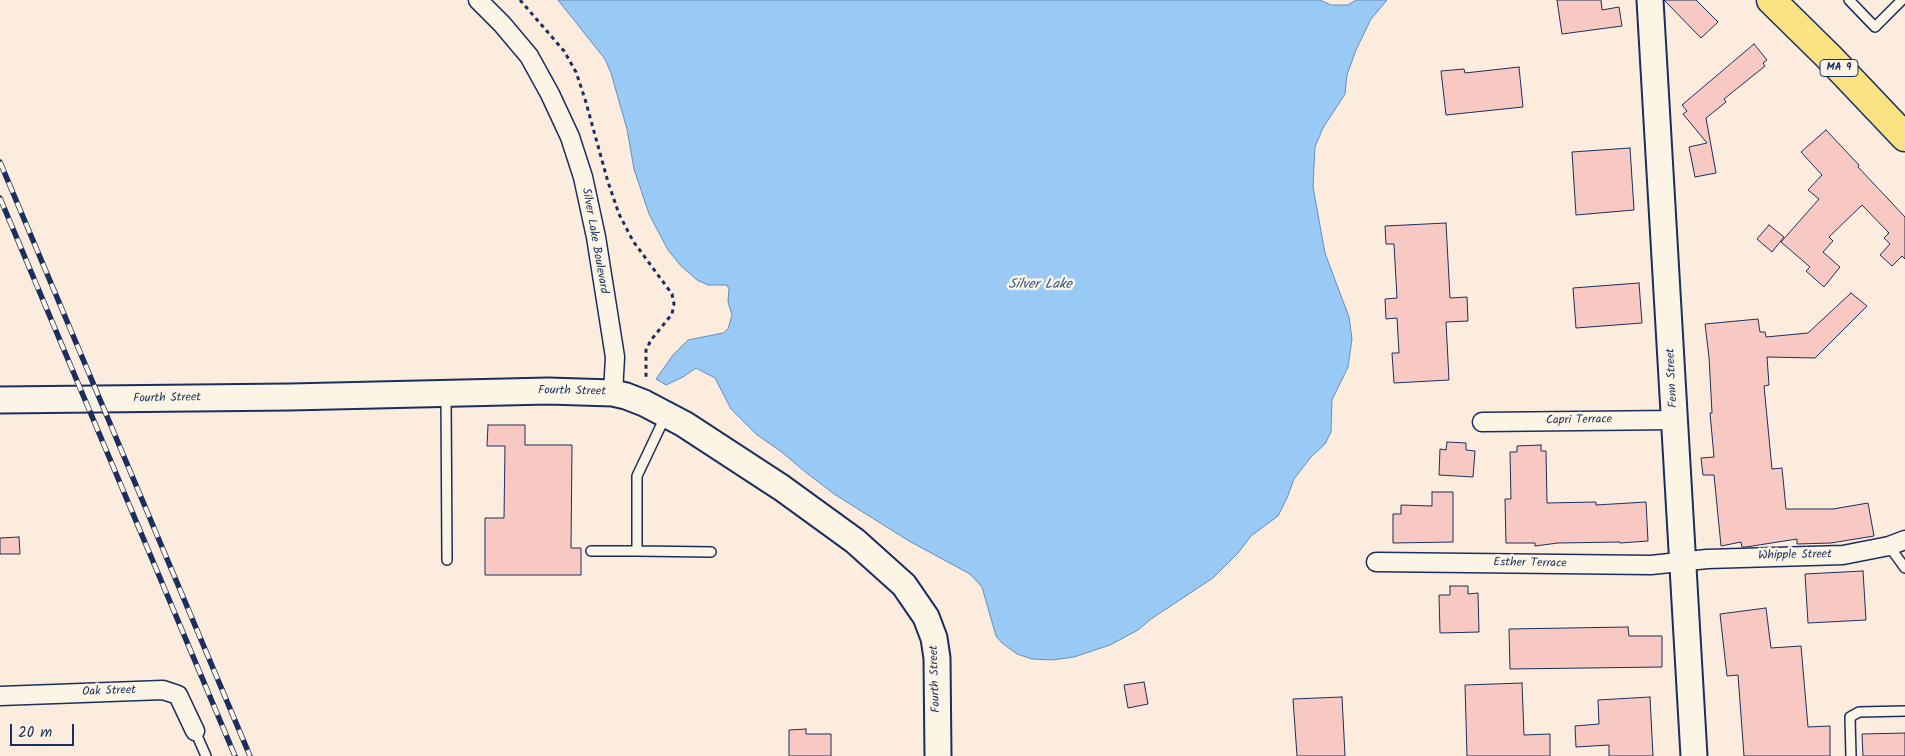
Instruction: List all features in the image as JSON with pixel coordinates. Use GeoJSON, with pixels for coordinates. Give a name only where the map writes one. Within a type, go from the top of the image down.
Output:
{"type":"FeatureCollection","features":[{"type":"Feature","properties":{"kind":"highway","name":"MA 9"},"geometry":{"type":"LineString","coordinates":[[1771,0],[1829,57],[1905,137]]}},
{"type":"Feature","properties":{"kind":"street","name":"Silver Lake Boulevard"},"geometry":{"type":"LineString","coordinates":[[478,0],[502,24],[528,56],[550,94],[570,137],[583,176],[596,237],[623,396]]}},
{"type":"Feature","properties":{"kind":"street","name":"Fenn Street"},"geometry":{"type":"LineString","coordinates":[[1650,0],[1694,756]]}},
{"type":"Feature","properties":{"kind":"street","name":"Fourth Street"},"geometry":{"type":"LineString","coordinates":[[0,400],[290,397],[548,391],[623,396],[666,414],[782,488],[854,541],[904,585],[926,616],[934,638],[937,658],[938,756]]}},
{"type":"Feature","properties":{"kind":"street","name":"Capri Terrace"},"geometry":{"type":"LineString","coordinates":[[1482,422],[1675,420]]}},
{"type":"Feature","properties":{"kind":"street","name":"Whipple Street"},"geometry":{"type":"LineString","coordinates":[[1684,562],[1780,556],[1843,555],[1897,543]]}},
{"type":"Feature","properties":{"kind":"street","name":"Esther Terrace"},"geometry":{"type":"LineString","coordinates":[[1376,562],[1650,565],[1684,562]]}},
{"type":"Feature","properties":{"kind":"street","name":"Oak Street"},"geometry":{"type":"LineString","coordinates":[[0,696],[163,690],[178,696],[195,731]]}},
{"type":"Feature","properties":{"kind":"lane"},"geometry":{"type":"LineString","coordinates":[[1849,0],[1875,27],[1902,0]]}},
{"type":"Feature","properties":{"kind":"lane"},"geometry":{"type":"LineString","coordinates":[[446,393],[447,560]]}},
{"type":"Feature","properties":{"kind":"lane"},"geometry":{"type":"LineString","coordinates":[[637,551],[637,476],[666,414]]}},
{"type":"Feature","properties":{"kind":"lane"},"geometry":{"type":"LineString","coordinates":[[1897,543],[1905,568]]}},
{"type":"Feature","properties":{"kind":"lane"},"geometry":{"type":"LineString","coordinates":[[591,551],[712,552]]}},
{"type":"Feature","properties":{"kind":"lane"},"geometry":{"type":"LineString","coordinates":[[1851,756],[1850,717],[1859,712],[1905,712]]}},
{"type":"Feature","properties":{"kind":"lane"},"geometry":{"type":"LineString","coordinates":[[195,731],[206,756]]}},
{"type":"Feature","properties":{"kind":"path"},"geometry":{"type":"LineString","coordinates":[[520,0],[564,51],[576,72],[619,214],[633,241],[672,294],[674,304],[672,314],[648,345],[645,357],[646,379],[623,396]]}},
{"type":"Feature","properties":{"kind":"water","name":"Silver Lake"},"geometry":{"type":"Polygon","coordinates":[[[558,0],[1320,0],[1331,5],[1348,5],[1356,0],[1387,0],[1371,19],[1356,50],[1347,75],[1345,94],[1323,128],[1315,147],[1313,187],[1325,253],[1349,317],[1352,339],[1348,367],[1332,400],[1331,432],[1325,444],[1311,457],[1294,479],[1278,516],[1251,536],[1238,553],[1213,578],[1151,619],[1138,630],[1110,645],[1074,657],[1052,660],[1032,659],[1017,654],[996,636],[982,587],[970,574],[909,541],[834,494],[804,471],[756,434],[731,409],[715,378],[696,368],[666,385],[656,379],[673,355],[688,340],[723,333],[728,329],[732,315],[728,302],[729,289],[727,285],[708,285],[697,280],[681,266],[668,250],[649,214],[634,169],[627,129],[611,73],[605,59],[558,0]]]}},
{"type":"Feature","properties":{"kind":"building"},"geometry":{"type":"Polygon","coordinates":[[[1557,0],[1601,0],[1602,10],[1619,7],[1622,26],[1562,34],[1557,0]]]}},
{"type":"Feature","properties":{"kind":"building"},"geometry":{"type":"Polygon","coordinates":[[[1664,0],[1696,0],[1718,22],[1701,38],[1664,0]]]}},
{"type":"Feature","properties":{"kind":"building"},"geometry":{"type":"Polygon","coordinates":[[[1754,44],[1767,60],[1763,63],[1765,66],[1724,99],[1726,102],[1706,118],[1716,173],[1695,177],[1689,147],[1707,143],[1683,114],[1687,111],[1682,105],[1754,44]]]}},
{"type":"Feature","properties":{"kind":"building"},"geometry":{"type":"Polygon","coordinates":[[[1519,67],[1523,107],[1446,115],[1441,71],[1464,69],[1465,73],[1519,67]]]}},
{"type":"Feature","properties":{"kind":"building"},"geometry":{"type":"Polygon","coordinates":[[[1826,130],[1905,217],[1905,259],[1902,256],[1892,266],[1880,255],[1890,244],[1884,238],[1889,233],[1862,205],[1829,237],[1833,241],[1823,252],[1840,267],[1824,287],[1806,271],[1810,267],[1781,242],[1819,199],[1808,190],[1822,175],[1801,152],[1826,130]]]}},
{"type":"Feature","properties":{"kind":"building"},"geometry":{"type":"Polygon","coordinates":[[[1630,148],[1634,210],[1576,215],[1572,152],[1630,148]]]}},
{"type":"Feature","properties":{"kind":"building"},"geometry":{"type":"Polygon","coordinates":[[[1446,223],[1450,298],[1467,297],[1468,321],[1446,322],[1449,380],[1394,383],[1392,353],[1399,353],[1397,318],[1386,319],[1385,299],[1397,298],[1394,244],[1386,244],[1385,226],[1446,223]]]}},
{"type":"Feature","properties":{"kind":"building"},"geometry":{"type":"Polygon","coordinates":[[[1769,225],[1784,237],[1772,252],[1757,239],[1769,225]]]}},
{"type":"Feature","properties":{"kind":"building"},"geometry":{"type":"Polygon","coordinates":[[[1639,283],[1642,323],[1576,328],[1573,288],[1639,283]]]}},
{"type":"Feature","properties":{"kind":"building"},"geometry":{"type":"Polygon","coordinates":[[[1851,293],[1867,306],[1815,358],[1767,357],[1769,385],[1764,386],[1772,469],[1782,468],[1786,509],[1833,509],[1868,503],[1874,536],[1831,543],[1797,544],[1797,539],[1746,547],[1742,547],[1741,542],[1721,546],[1714,475],[1703,475],[1701,458],[1714,457],[1710,413],[1712,413],[1709,357],[1705,324],[1758,319],[1760,332],[1765,332],[1766,337],[1808,333],[1851,293]]]}},
{"type":"Feature","properties":{"kind":"building"},"geometry":{"type":"Polygon","coordinates":[[[488,425],[525,425],[525,445],[572,445],[571,548],[581,548],[581,575],[485,575],[485,518],[504,518],[505,446],[487,446],[488,425]]]}},
{"type":"Feature","properties":{"kind":"building"},"geometry":{"type":"Polygon","coordinates":[[[1447,442],[1466,443],[1466,450],[1475,451],[1473,477],[1439,475],[1440,449],[1446,450],[1447,442]]]}},
{"type":"Feature","properties":{"kind":"building"},"geometry":{"type":"Polygon","coordinates":[[[1541,445],[1541,451],[1546,451],[1547,503],[1596,502],[1596,505],[1646,502],[1648,541],[1558,543],[1535,546],[1535,543],[1506,543],[1505,499],[1511,499],[1510,452],[1517,452],[1517,446],[1541,445]]]}},
{"type":"Feature","properties":{"kind":"building"},"geometry":{"type":"Polygon","coordinates":[[[1432,492],[1453,492],[1453,542],[1393,543],[1393,514],[1401,514],[1401,505],[1432,506],[1432,492]]]}},
{"type":"Feature","properties":{"kind":"building"},"geometry":{"type":"Polygon","coordinates":[[[19,537],[20,554],[0,554],[0,538],[19,537]]]}},
{"type":"Feature","properties":{"kind":"building"},"geometry":{"type":"Polygon","coordinates":[[[1863,571],[1866,620],[1808,623],[1805,574],[1863,571]]]}},
{"type":"Feature","properties":{"kind":"building"},"geometry":{"type":"Polygon","coordinates":[[[1450,586],[1468,586],[1468,594],[1478,593],[1479,632],[1440,633],[1439,595],[1450,595],[1450,586]]]}},
{"type":"Feature","properties":{"kind":"building"},"geometry":{"type":"Polygon","coordinates":[[[1766,608],[1771,648],[1801,646],[1808,727],[1830,726],[1830,756],[1744,756],[1738,675],[1727,676],[1720,614],[1766,608]]]}},
{"type":"Feature","properties":{"kind":"building"},"geometry":{"type":"Polygon","coordinates":[[[1628,627],[1629,636],[1662,636],[1662,667],[1510,669],[1509,629],[1628,627]]]}},
{"type":"Feature","properties":{"kind":"building"},"geometry":{"type":"Polygon","coordinates":[[[1144,682],[1148,704],[1128,708],[1124,685],[1144,682]]]}},
{"type":"Feature","properties":{"kind":"building"},"geometry":{"type":"Polygon","coordinates":[[[1522,683],[1524,735],[1550,734],[1550,756],[1467,756],[1465,685],[1522,683]]]}},
{"type":"Feature","properties":{"kind":"building"},"geometry":{"type":"Polygon","coordinates":[[[1342,697],[1345,756],[1297,756],[1293,699],[1342,697]]]}},
{"type":"Feature","properties":{"kind":"building"},"geometry":{"type":"Polygon","coordinates":[[[1650,697],[1653,756],[1609,756],[1609,745],[1576,747],[1575,726],[1599,724],[1598,700],[1650,697]]]}},
{"type":"Feature","properties":{"kind":"building"},"geometry":{"type":"Polygon","coordinates":[[[806,729],[806,734],[831,734],[831,756],[789,756],[789,730],[806,729]]]}},
{"type":"Feature","properties":{"kind":"building"},"geometry":{"type":"Polygon","coordinates":[[[1905,733],[1905,756],[1863,756],[1862,734],[1905,733]]]}},
{"type":"Feature","properties":{"kind":"railway"},"geometry":{"type":"LineString","coordinates":[[0,162],[250,756]]}},
{"type":"Feature","properties":{"kind":"railway"},"geometry":{"type":"LineString","coordinates":[[0,198],[235,756]]}}]}
